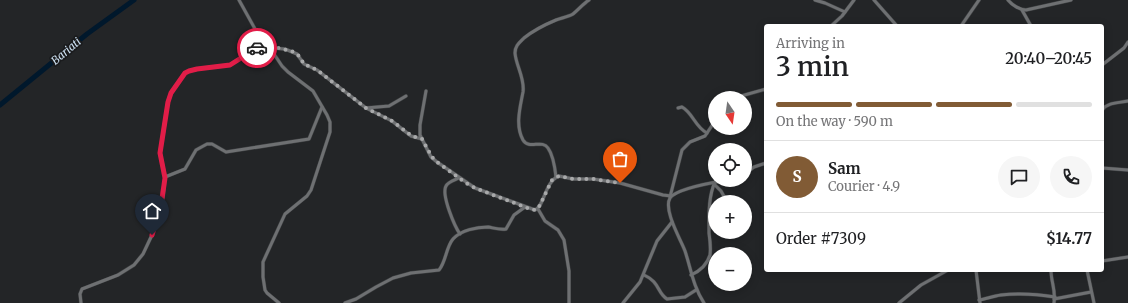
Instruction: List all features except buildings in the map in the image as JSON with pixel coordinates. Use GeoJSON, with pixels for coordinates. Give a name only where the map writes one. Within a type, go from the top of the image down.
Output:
{"type":"FeatureCollection","features":[{"type":"Feature","properties":{"kind":"street"},"geometry":{"type":"LineString","coordinates":[[239,0],[261,41],[274,54],[288,72],[313,91],[327,114],[330,122],[330,132],[308,196],[285,214],[264,262],[263,273],[266,293],[279,303]]}},
{"type":"Feature","properties":{"kind":"street"},"geometry":{"type":"LineString","coordinates":[[556,177],[548,148],[542,144],[529,145],[526,143],[519,128],[519,106],[523,91],[523,82],[515,54],[518,43],[534,30],[571,14],[589,0]]}},
{"type":"Feature","properties":{"kind":"street"},"geometry":{"type":"LineString","coordinates":[[815,0],[845,12]]}},
{"type":"Feature","properties":{"kind":"street"},"geometry":{"type":"LineString","coordinates":[[833,24],[854,0]]}},
{"type":"Feature","properties":{"kind":"street"},"geometry":{"type":"LineString","coordinates":[[874,0],[895,24]]}},
{"type":"Feature","properties":{"kind":"street"},"geometry":{"type":"LineString","coordinates":[[962,24],[979,0]]}},
{"type":"Feature","properties":{"kind":"street"},"geometry":{"type":"LineString","coordinates":[[1008,0],[1011,4],[1022,10],[1030,24]]}},
{"type":"Feature","properties":{"kind":"street"},"geometry":{"type":"LineString","coordinates":[[1022,10],[1071,0]]}},
{"type":"Feature","properties":{"kind":"street"},"geometry":{"type":"LineString","coordinates":[[1104,64],[1122,50],[1128,42]]}},
{"type":"Feature","properties":{"kind":"street"},"geometry":{"type":"LineString","coordinates":[[81,303],[80,294],[82,289],[118,275],[134,265],[143,254],[152,235],[163,197],[165,178],[160,153],[168,102],[171,93],[185,73],[197,69],[230,65],[240,60],[256,48],[278,48],[294,52],[299,56],[304,64],[317,70],[366,108],[392,121],[412,136],[422,139]]}},
{"type":"Feature","properties":{"kind":"street"},"geometry":{"type":"LineString","coordinates":[[1122,50],[1128,49]]}},
{"type":"Feature","properties":{"kind":"street"},"geometry":{"type":"LineString","coordinates":[[752,93],[764,90]]}},
{"type":"Feature","properties":{"kind":"street"},"geometry":{"type":"LineString","coordinates":[[426,91],[420,125],[420,135],[432,157],[459,178],[475,188],[525,207],[535,210],[538,209]]}},
{"type":"Feature","properties":{"kind":"street"},"geometry":{"type":"LineString","coordinates":[[366,108],[389,106],[406,96]]}},
{"type":"Feature","properties":{"kind":"street"},"geometry":{"type":"LineString","coordinates":[[1104,108],[1113,103],[1128,101]]}},
{"type":"Feature","properties":{"kind":"street"},"geometry":{"type":"LineString","coordinates":[[165,178],[185,170],[196,150],[207,144],[212,144],[226,152],[309,139],[322,107]]}},
{"type":"Feature","properties":{"kind":"street"},"geometry":{"type":"LineString","coordinates":[[678,108],[682,107],[685,109],[698,126],[707,133],[705,136],[690,142],[682,150],[669,207],[672,222],[684,251],[696,290],[704,303]]}},
{"type":"Feature","properties":{"kind":"street"},"geometry":{"type":"LineString","coordinates":[[752,169],[764,164]]}},
{"type":"Feature","properties":{"kind":"street"},"geometry":{"type":"LineString","coordinates":[[1104,168],[1128,170]]}},
{"type":"Feature","properties":{"kind":"street"},"geometry":{"type":"LineString","coordinates":[[538,209],[552,180],[559,176],[573,179],[600,180],[620,183],[671,197],[681,191],[708,184]]}},
{"type":"Feature","properties":{"kind":"street"},"geometry":{"type":"LineString","coordinates":[[459,178],[447,184],[445,191],[452,220],[460,234]]}},
{"type":"Feature","properties":{"kind":"street"},"geometry":{"type":"LineString","coordinates":[[691,275],[703,268],[710,255],[710,204],[713,187]]}},
{"type":"Feature","properties":{"kind":"street"},"geometry":{"type":"LineString","coordinates":[[346,303],[356,300],[376,286],[393,278],[411,273],[439,270],[453,239],[472,229],[506,229],[514,215],[525,207]]}},
{"type":"Feature","properties":{"kind":"street"},"geometry":{"type":"LineString","coordinates":[[538,209],[545,221],[558,230],[564,240],[569,271],[569,303]]}},
{"type":"Feature","properties":{"kind":"street"},"geometry":{"type":"LineString","coordinates":[[623,303],[644,275],[657,241],[672,222]]}},
{"type":"Feature","properties":{"kind":"street"},"geometry":{"type":"LineString","coordinates":[[1104,261],[1128,257]]}},
{"type":"Feature","properties":{"kind":"street"},"geometry":{"type":"LineString","coordinates":[[899,303],[921,285],[944,272]]}},
{"type":"Feature","properties":{"kind":"street"},"geometry":{"type":"LineString","coordinates":[[976,272],[979,302],[1000,296],[1044,294],[1054,300],[1091,292]]}},
{"type":"Feature","properties":{"kind":"street"},"geometry":{"type":"LineString","coordinates":[[1050,272],[1055,291],[1054,300]]}},
{"type":"Feature","properties":{"kind":"street"},"geometry":{"type":"LineString","coordinates":[[1087,272],[1094,303]]}},
{"type":"Feature","properties":{"kind":"street"},"geometry":{"type":"LineString","coordinates":[[644,275],[654,281],[667,299],[685,297],[696,290]]}},
{"type":"Feature","properties":{"kind":"waterway","name":"Bariati"},"geometry":{"type":"LineString","coordinates":[[0,105],[87,34],[134,0]]}},
{"type":"Feature","properties":{"kind":"way so far"},"geometry":{"type":"LineString","coordinates":[[257,48],[278,48],[294,52],[299,56],[304,64],[313,67],[366,108],[392,121],[412,136],[422,139],[432,157],[461,180],[475,188],[494,194],[532,210],[538,209],[552,180],[559,176],[580,180],[593,179],[620,183]]}},
{"type":"Feature","properties":{"kind":"route"},"geometry":{"type":"LineString","coordinates":[[152,235],[161,205],[165,178],[160,153],[169,96],[185,73],[197,69],[225,67],[240,60],[252,50],[257,48]]}}]}
